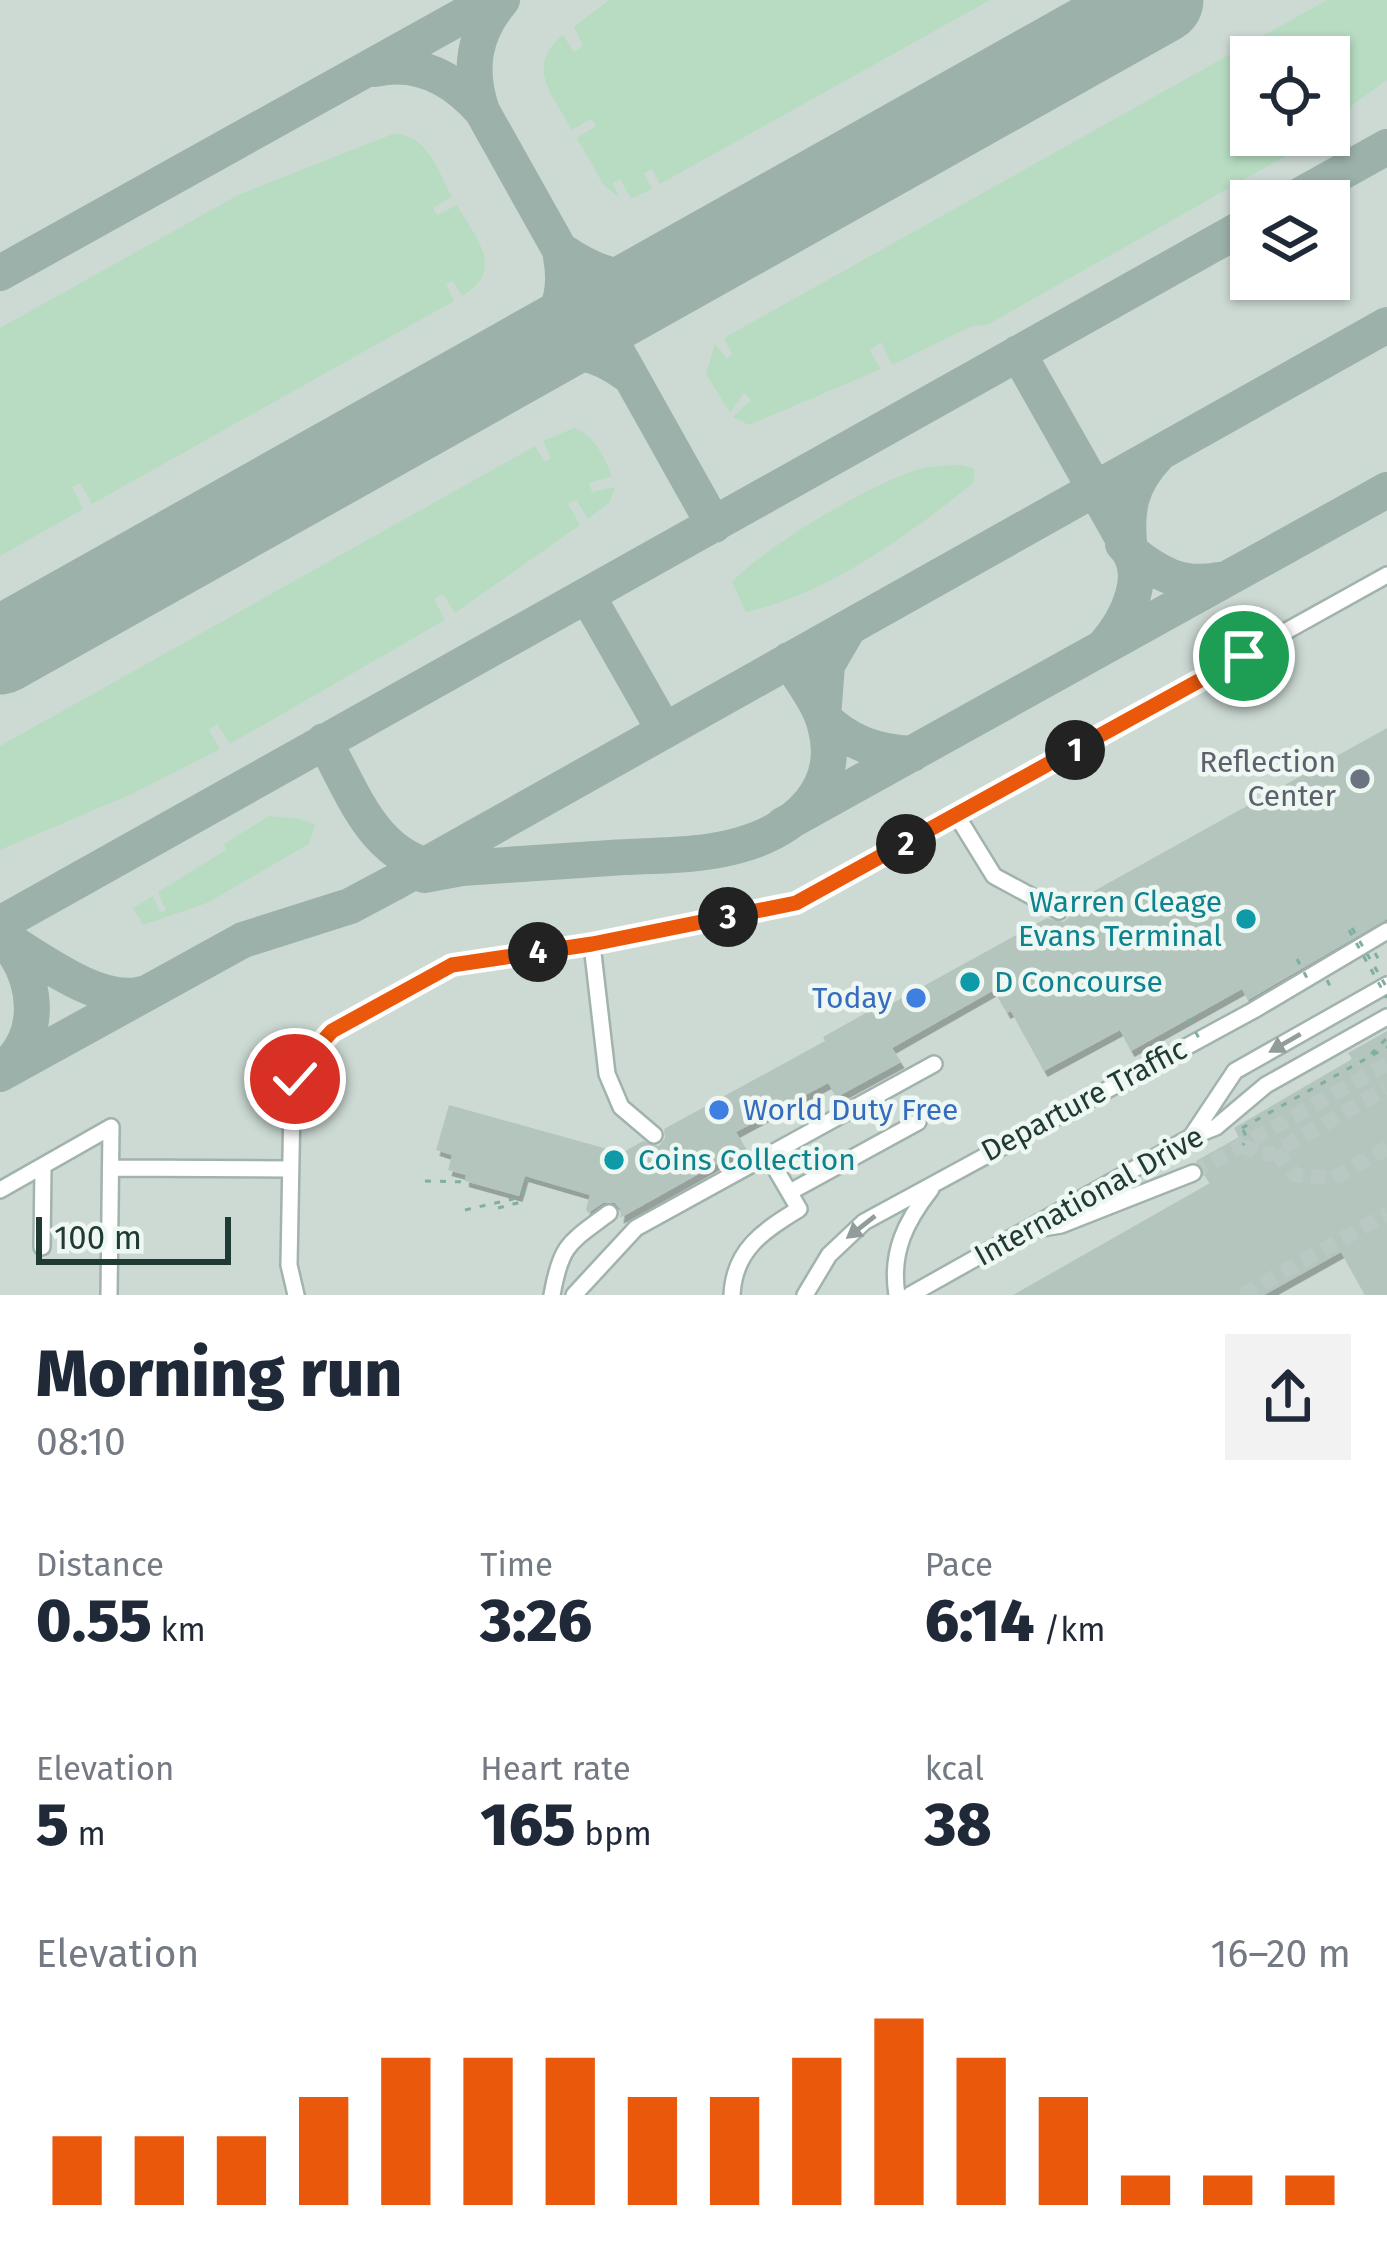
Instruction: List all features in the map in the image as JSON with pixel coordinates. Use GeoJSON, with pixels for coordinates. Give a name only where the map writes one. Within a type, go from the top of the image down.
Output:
{"type":"FeatureCollection","features":[{"type":"Feature","properties":{"kind":"street"},"geometry":{"type":"LineString","coordinates":[[296,1295],[289,1265],[288,1169],[295,1079],[332,1031],[452,965],[592,944],[796,903],[1387,575]]}},
{"type":"Feature","properties":{"kind":"street"},"geometry":{"type":"LineString","coordinates":[[957,816],[994,876],[1059,911]]}},
{"type":"Feature","properties":{"kind":"street","name":"Departure Traffic"},"geometry":{"type":"LineString","coordinates":[[805,1295],[829,1255],[864,1222],[1368,949],[1387,931]]}},
{"type":"Feature","properties":{"kind":"street"},"geometry":{"type":"LineString","coordinates":[[592,944],[607,1074],[621,1107],[654,1135]]}},
{"type":"Feature","properties":{"kind":"street"},"geometry":{"type":"LineString","coordinates":[[1191,1137],[1235,1071],[1387,987]]}},
{"type":"Feature","properties":{"kind":"street","name":"International Drive"},"geometry":{"type":"LineString","coordinates":[[910,1295],[1216,1126],[1266,1085],[1387,1017]]}},
{"type":"Feature","properties":{"kind":"street"},"geometry":{"type":"LineString","coordinates":[[574,1295],[636,1228],[934,1064]]}},
{"type":"Feature","properties":{"kind":"street"},"geometry":{"type":"LineString","coordinates":[[790,1192],[918,1122]]}},
{"type":"Feature","properties":{"kind":"street"},"geometry":{"type":"LineString","coordinates":[[0,1190],[111,1127],[109,1295]]}},
{"type":"Feature","properties":{"kind":"street"},"geometry":{"type":"LineString","coordinates":[[732,1295],[736,1266],[748,1246],[799,1209],[768,1156]]}},
{"type":"Feature","properties":{"kind":"street"},"geometry":{"type":"LineString","coordinates":[[42,1247],[43,1166]]}},
{"type":"Feature","properties":{"kind":"street"},"geometry":{"type":"LineString","coordinates":[[112,1168],[288,1169]]}},
{"type":"Feature","properties":{"kind":"street"},"geometry":{"type":"LineString","coordinates":[[1022,1232],[1060,1225],[1193,1173]]}},
{"type":"Feature","properties":{"kind":"street"},"geometry":{"type":"LineString","coordinates":[[897,1295],[902,1234],[907,1220],[937,1182]]}},
{"type":"Feature","properties":{"kind":"street"},"geometry":{"type":"LineString","coordinates":[[552,1295],[567,1245],[609,1213]]}},
{"type":"Feature","properties":{"kind":"street"},"geometry":{"type":"LineString","coordinates":[[931,1295],[949,1273]]}},
{"type":"Feature","properties":{"kind":"path"},"geometry":{"type":"LineString","coordinates":[[1382,965],[1350,929],[1387,998]]}},
{"type":"Feature","properties":{"kind":"path"},"geometry":{"type":"LineString","coordinates":[[1368,949],[1387,987]]}},
{"type":"Feature","properties":{"kind":"path"},"geometry":{"type":"LineString","coordinates":[[1297,959],[1307,978]]}},
{"type":"Feature","properties":{"kind":"path"},"geometry":{"type":"LineString","coordinates":[[1326,979],[1333,992]]}},
{"type":"Feature","properties":{"kind":"path"},"geometry":{"type":"LineString","coordinates":[[1188,1019],[1199,1038]]}},
{"type":"Feature","properties":{"kind":"path"},"geometry":{"type":"LineString","coordinates":[[1365,1059],[1387,1038]]}},
{"type":"Feature","properties":{"kind":"path"},"geometry":{"type":"LineString","coordinates":[[1242,1128],[1387,1047]]}},
{"type":"Feature","properties":{"kind":"path"},"geometry":{"type":"LineString","coordinates":[[1244,1145],[1246,1136]]}},
{"type":"Feature","properties":{"kind":"path"},"geometry":{"type":"LineString","coordinates":[[465,1210],[521,1202],[528,1178]]}},
{"type":"Feature","properties":{"kind":"path"},"geometry":{"type":"LineString","coordinates":[[425,1181],[469,1182]]}},
{"type":"Feature","properties":{"kind":"path"},"geometry":{"type":"LineString","coordinates":[[500,1206],[514,1195]]}},
{"type":"Feature","properties":{"kind":"shaded area"},"geometry":{"type":"Polygon","coordinates":[[[0,0],[1387,0],[1387,1295],[0,1295],[0,0]]]}},
{"type":"Feature","properties":{"kind":"green space"},"geometry":{"type":"Polygon","coordinates":[[[609,0],[990,0],[660,184],[652,169],[644,173],[652,189],[631,199],[620,179],[613,183],[619,198],[603,184],[577,138],[596,126],[591,119],[572,130],[544,70],[545,58],[563,35],[574,52],[583,46],[574,27],[609,0]]]}},
{"type":"Feature","properties":{"kind":"green space"},"geometry":{"type":"Polygon","coordinates":[[[1327,0],[1387,0],[1387,80],[1350,107],[1350,36],[1263,36],[1327,0]]]}},
{"type":"Feature","properties":{"kind":"green space"},"geometry":{"type":"Polygon","coordinates":[[[1230,54],[1230,156],[1286,156],[1243,180],[1230,180],[1230,188],[987,325],[972,326],[892,365],[881,342],[870,351],[881,369],[749,425],[733,417],[751,400],[744,393],[730,413],[706,374],[715,344],[727,359],[732,354],[724,338],[1230,54]]]}},
{"type":"Feature","properties":{"kind":"green space"},"geometry":{"type":"Polygon","coordinates":[[[393,134],[415,140],[436,165],[452,197],[433,208],[437,215],[457,205],[479,242],[485,265],[475,286],[462,296],[453,281],[446,284],[454,301],[92,504],[80,483],[72,487],[83,509],[0,556],[0,328],[240,194],[393,134]]]}},
{"type":"Feature","properties":{"kind":"green space"},"geometry":{"type":"Polygon","coordinates":[[[574,428],[593,441],[612,476],[589,483],[592,492],[615,487],[610,502],[588,519],[576,500],[568,504],[580,525],[455,613],[443,594],[434,599],[445,620],[230,744],[217,724],[209,730],[220,749],[134,793],[0,850],[0,746],[535,446],[544,461],[551,458],[543,441],[574,428]]]}},
{"type":"Feature","properties":{"kind":"green space"},"geometry":{"type":"Polygon","coordinates":[[[927,467],[975,469],[973,483],[895,542],[806,592],[746,612],[732,582],[793,535],[895,478],[927,467]]]}},
{"type":"Feature","properties":{"kind":"green space"},"geometry":{"type":"Polygon","coordinates":[[[269,816],[315,825],[309,844],[207,903],[143,925],[133,908],[153,896],[160,912],[166,911],[158,892],[226,850],[224,844],[269,816]]]}},
{"type":"Feature","properties":{"kind":"building"},"geometry":{"type":"Polygon","coordinates":[[[1387,728],[1387,919],[1248,1000],[1242,989],[1131,1051],[1120,1030],[1044,1071],[994,990],[892,1048],[901,1062],[837,1097],[828,1083],[736,1132],[745,1148],[620,1218],[615,1203],[603,1203],[588,1213],[590,1195],[525,1176],[519,1196],[465,1181],[466,1175],[448,1170],[452,1155],[436,1150],[449,1105],[622,1153],[643,1141],[659,1146],[664,1129],[825,1041],[823,1037],[1047,918],[1064,922],[1070,916],[1069,905],[1387,728]]]}},
{"type":"Feature","properties":{"kind":"building"},"geometry":{"type":"Polygon","coordinates":[[[1387,1031],[1387,1295],[1365,1295],[1341,1252],[1264,1295],[1013,1295],[1210,1183],[1196,1161],[1239,1137],[1234,1128],[1352,1059],[1348,1053],[1387,1031]]]}},
{"type":"Feature","properties":{"kind":"taxiway"},"geometry":{"type":"LineString","coordinates":[[0,273],[491,0]]}},
{"type":"Feature","properties":{"kind":"taxiway"},"geometry":{"type":"LineString","coordinates":[[502,0],[485,26],[476,53],[475,81],[482,111],[714,525]]}},
{"type":"Feature","properties":{"kind":"taxiway"},"geometry":{"type":"LineString","coordinates":[[375,69],[406,67],[434,74],[482,111]]}},
{"type":"Feature","properties":{"kind":"taxiway"},"geometry":{"type":"LineString","coordinates":[[1328,180],[1387,147]]}},
{"type":"Feature","properties":{"kind":"taxiway"},"geometry":{"type":"LineString","coordinates":[[0,924],[1230,235]]}},
{"type":"Feature","properties":{"kind":"taxiway"},"geometry":{"type":"LineString","coordinates":[[562,251],[612,275],[668,276]]}},
{"type":"Feature","properties":{"kind":"taxiway"},"geometry":{"type":"LineString","coordinates":[[526,356],[557,311],[563,286],[561,257]]}},
{"type":"Feature","properties":{"kind":"taxiway"},"geometry":{"type":"LineString","coordinates":[[0,1074],[243,940],[350,906],[397,881],[1387,325]]}},
{"type":"Feature","properties":{"kind":"taxiway"},"geometry":{"type":"LineString","coordinates":[[526,356],[580,353],[604,360],[628,375]]}},
{"type":"Feature","properties":{"kind":"taxiway"},"geometry":{"type":"LineString","coordinates":[[1018,353],[1130,551]]}},
{"type":"Feature","properties":{"kind":"taxiway"},"geometry":{"type":"LineString","coordinates":[[1157,456],[1131,500],[1130,551],[1171,577],[1193,582],[1219,580]]}},
{"type":"Feature","properties":{"kind":"taxiway"},"geometry":{"type":"LineString","coordinates":[[783,825],[1387,490]]}},
{"type":"Feature","properties":{"kind":"taxiway"},"geometry":{"type":"LineString","coordinates":[[1105,645],[1128,610],[1136,582],[1131,555],[1123,544]]}},
{"type":"Feature","properties":{"kind":"taxiway"},"geometry":{"type":"LineString","coordinates":[[587,595],[664,730]]}},
{"type":"Feature","properties":{"kind":"taxiway"},"geometry":{"type":"LineString","coordinates":[[848,629],[827,665],[823,717],[864,744],[912,754]]}},
{"type":"Feature","properties":{"kind":"taxiway"},"geometry":{"type":"LineString","coordinates":[[424,875],[462,868],[708,852],[740,845],[779,828],[796,817],[821,786],[829,748],[819,708],[789,660]]}},
{"type":"Feature","properties":{"kind":"taxiway"},"geometry":{"type":"LineString","coordinates":[[324,741],[356,802],[382,838],[417,863],[440,869]]}},
{"type":"Feature","properties":{"kind":"taxiway"},"geometry":{"type":"LineString","coordinates":[[0,935],[88,986],[125,996],[142,994]]}},
{"type":"Feature","properties":{"kind":"taxiway"},"geometry":{"type":"LineString","coordinates":[[1,1071],[25,1041],[32,1007],[24,972],[5,940]]}},
{"type":"Feature","properties":{"kind":"runway"},"geometry":{"type":"LineString","coordinates":[[0,651],[1160,0]]}},
{"type":"Feature","properties":{"kind":"tunnel"},"geometry":{"type":"LineString","coordinates":[[1193,1173],[1387,1064]]}},
{"type":"Feature","properties":{"kind":"tunnel"},"geometry":{"type":"LineString","coordinates":[[1243,1145],[1260,1156],[1276,1152],[1385,1089]]}},
{"type":"Feature","properties":{"kind":"tunnel"},"geometry":{"type":"LineString","coordinates":[[1276,1152],[1295,1175],[1334,1178],[1387,1148]]}},
{"type":"Feature","properties":{"kind":"tunnel"},"geometry":{"type":"LineString","coordinates":[[1242,1295],[1387,1214]]}},
{"type":"Feature","properties":{"kind":"place","name":"Reflection Center"},"geometry":{"type":"Point","coordinates":[1360,779]}},
{"type":"Feature","properties":{"kind":"place","name":"Warren Cleage Evans Terminal"},"geometry":{"type":"Point","coordinates":[1246,919]}},
{"type":"Feature","properties":{"kind":"place","name":"D Concourse"},"geometry":{"type":"Point","coordinates":[970,982]}},
{"type":"Feature","properties":{"kind":"place","name":"Today"},"geometry":{"type":"Point","coordinates":[916,998]}},
{"type":"Feature","properties":{"kind":"place","name":"World Duty Free"},"geometry":{"type":"Point","coordinates":[719,1110]}},
{"type":"Feature","properties":{"kind":"place","name":"Coins Collection"},"geometry":{"type":"Point","coordinates":[614,1160]}},
{"type":"Feature","properties":{"kind":"route"},"geometry":{"type":"LineString","coordinates":[[295,1079],[332,1031],[452,965],[592,944],[796,903],[1244,656]]}}]}
